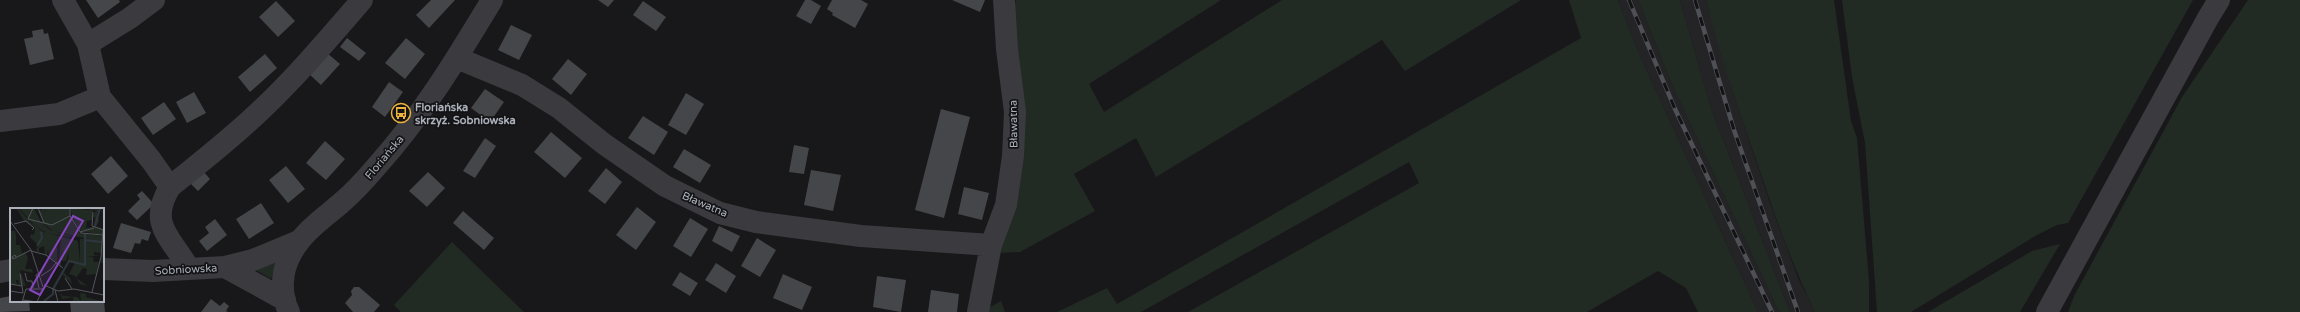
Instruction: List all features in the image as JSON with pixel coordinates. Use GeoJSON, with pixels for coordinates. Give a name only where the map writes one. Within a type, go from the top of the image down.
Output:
{"type":"FeatureCollection","features":[{"type":"Feature","properties":{"kind":"street"},"geometry":{"type":"LineString","coordinates":[[63,0],[88,44],[100,96],[151,160],[170,187]]}},
{"type":"Feature","properties":{"kind":"street"},"geometry":{"type":"LineString","coordinates":[[88,44],[130,18],[154,0]]}},
{"type":"Feature","properties":{"kind":"street"},"geometry":{"type":"LineString","coordinates":[[189,269],[161,224],[160,206],[170,187],[220,147],[262,110],[314,56],[362,0]]}},
{"type":"Feature","properties":{"kind":"street","name":"Floriańska"},"geometry":{"type":"LineString","coordinates":[[287,306],[282,289],[284,272],[291,254],[299,241],[362,184],[396,145],[433,95],[492,0]]}},
{"type":"Feature","properties":{"kind":"street","name":"Bławatna"},"geometry":{"type":"LineString","coordinates":[[978,312],[991,245],[1006,205],[1013,156],[1015,112],[1007,49],[1004,0]]}},
{"type":"Feature","properties":{"kind":"street"},"geometry":{"type":"LineString","coordinates":[[2047,312],[2208,18],[2220,0]]}},
{"type":"Feature","properties":{"kind":"street","name":"Bławatna"},"geometry":{"type":"LineString","coordinates":[[457,58],[522,85],[559,108],[604,144],[664,186],[720,213],[756,222],[861,236],[991,245]]}},
{"type":"Feature","properties":{"kind":"street"},"geometry":{"type":"LineString","coordinates":[[0,121],[59,114],[100,96]]}},
{"type":"Feature","properties":{"kind":"street","name":"Floriańska"},"geometry":{"type":"LineString","coordinates":[[225,267],[253,260],[299,241]]}},
{"type":"Feature","properties":{"kind":"street","name":"Sobniowska"},"geometry":{"type":"LineString","coordinates":[[104,269],[153,271],[225,267],[287,306]]}},
{"type":"Feature","properties":{"kind":"street"},"geometry":{"type":"LineString","coordinates":[[0,272],[10,270]]}},
{"type":"Feature","properties":{"kind":"shaded area"},"geometry":{"type":"Polygon","coordinates":[[[1016,0],[1221,0],[1089,84],[1104,112],[1282,0],[1521,0],[1405,71],[1382,40],[1156,177],[1136,138],[1074,174],[1095,211],[1020,252],[995,253],[1003,228],[1011,27],[1016,0]]]}},
{"type":"Feature","properties":{"kind":"shaded area"},"geometry":{"type":"Polygon","coordinates":[[[1569,0],[1618,0],[1640,56],[1758,312],[1698,312],[1686,288],[1658,271],[1587,312],[1188,312],[1419,183],[1409,162],[1141,312],[1057,312],[1107,288],[1117,304],[1581,38],[1569,0]]]}},
{"type":"Feature","properties":{"kind":"shaded area"},"geometry":{"type":"Polygon","coordinates":[[[1618,0],[1638,0],[1673,87],[1779,312],[1758,312],[1640,56],[1618,0]]]}},
{"type":"Feature","properties":{"kind":"shaded area"},"geometry":{"type":"Polygon","coordinates":[[[1638,0],[1680,0],[1711,108],[1790,312],[1779,312],[1673,87],[1638,0]]]}},
{"type":"Feature","properties":{"kind":"shaded area"},"geometry":{"type":"Polygon","coordinates":[[[1680,0],[1706,0],[1734,96],[1768,197],[1798,278],[1815,312],[1790,312],[1711,108],[1680,0]]]}},
{"type":"Feature","properties":{"kind":"shaded area"},"geometry":{"type":"Polygon","coordinates":[[[1706,0],[1834,0],[1851,121],[1857,138],[1869,281],[1869,312],[1815,312],[1789,254],[1768,194],[1728,77],[1706,0]]]}},
{"type":"Feature","properties":{"kind":"shaded area"},"geometry":{"type":"Polygon","coordinates":[[[1842,0],[2193,0],[2068,223],[2057,225],[2037,235],[1911,312],[1877,312],[1865,143],[1852,77],[1842,0]]]}},
{"type":"Feature","properties":{"kind":"shaded area"},"geometry":{"type":"Polygon","coordinates":[[[2248,0],[2300,0],[2300,312],[2068,312],[2074,296],[2182,97],[2248,0]]]}},
{"type":"Feature","properties":{"kind":"shaded area"},"geometry":{"type":"Polygon","coordinates":[[[452,242],[524,312],[401,312],[394,305],[452,242]]]}},
{"type":"Feature","properties":{"kind":"shaded area"},"geometry":{"type":"Polygon","coordinates":[[[2060,244],[2020,312],[1928,312],[2032,251],[2060,244]]]}},
{"type":"Feature","properties":{"kind":"shaded area"},"geometry":{"type":"Polygon","coordinates":[[[278,261],[271,279],[256,270],[278,261]]]}},
{"type":"Feature","properties":{"kind":"shaded area"},"geometry":{"type":"Polygon","coordinates":[[[1001,301],[1005,312],[985,312],[985,310],[1001,301]]]}},
{"type":"Feature","properties":{"kind":"building"},"geometry":{"type":"Polygon","coordinates":[[[86,0],[119,0],[120,2],[98,18],[86,0]]]}},
{"type":"Feature","properties":{"kind":"building"},"geometry":{"type":"Polygon","coordinates":[[[431,0],[455,0],[429,28],[416,15],[431,0]]]}},
{"type":"Feature","properties":{"kind":"building"},"geometry":{"type":"Polygon","coordinates":[[[598,0],[614,0],[608,7],[598,0]]]}},
{"type":"Feature","properties":{"kind":"building"},"geometry":{"type":"Polygon","coordinates":[[[805,0],[811,0],[821,6],[811,24],[796,16],[805,0]]]}},
{"type":"Feature","properties":{"kind":"building"},"geometry":{"type":"Polygon","coordinates":[[[832,0],[861,0],[868,4],[855,28],[832,15],[833,13],[827,9],[832,0]]]}},
{"type":"Feature","properties":{"kind":"building"},"geometry":{"type":"Polygon","coordinates":[[[952,0],[985,0],[980,12],[952,0]]]}},
{"type":"Feature","properties":{"kind":"building"},"geometry":{"type":"Polygon","coordinates":[[[276,1],[295,21],[278,37],[259,17],[276,1]]]}},
{"type":"Feature","properties":{"kind":"building"},"geometry":{"type":"Polygon","coordinates":[[[643,1],[666,17],[656,31],[633,15],[643,1]]]}},
{"type":"Feature","properties":{"kind":"building"},"geometry":{"type":"Polygon","coordinates":[[[511,25],[532,35],[519,60],[498,50],[511,25]]]}},
{"type":"Feature","properties":{"kind":"building"},"geometry":{"type":"Polygon","coordinates":[[[43,29],[44,34],[48,33],[54,59],[30,65],[24,39],[33,37],[32,31],[43,29]]]}},
{"type":"Feature","properties":{"kind":"building"},"geometry":{"type":"Polygon","coordinates":[[[347,38],[366,53],[359,61],[340,47],[347,38]]]}},
{"type":"Feature","properties":{"kind":"building"},"geometry":{"type":"Polygon","coordinates":[[[406,38],[425,54],[405,79],[385,63],[406,38]]]}},
{"type":"Feature","properties":{"kind":"building"},"geometry":{"type":"Polygon","coordinates":[[[327,53],[340,64],[321,85],[309,74],[327,53]]]}},
{"type":"Feature","properties":{"kind":"building"},"geometry":{"type":"Polygon","coordinates":[[[265,54],[277,68],[250,92],[238,77],[265,54]]]}},
{"type":"Feature","properties":{"kind":"building"},"geometry":{"type":"Polygon","coordinates":[[[568,59],[587,74],[571,95],[552,79],[568,59]]]}},
{"type":"Feature","properties":{"kind":"building"},"geometry":{"type":"Polygon","coordinates":[[[389,82],[403,92],[385,117],[372,107],[389,82]]]}},
{"type":"Feature","properties":{"kind":"building"},"geometry":{"type":"Polygon","coordinates":[[[485,89],[504,102],[490,122],[471,108],[485,89]]]}},
{"type":"Feature","properties":{"kind":"building"},"geometry":{"type":"Polygon","coordinates":[[[194,92],[206,113],[187,123],[176,102],[194,92]]]}},
{"type":"Feature","properties":{"kind":"building"},"geometry":{"type":"Polygon","coordinates":[[[686,93],[704,104],[686,135],[668,125],[686,93]]]}},
{"type":"Feature","properties":{"kind":"building"},"geometry":{"type":"Polygon","coordinates":[[[164,102],[176,119],[153,135],[141,118],[164,102]]]}},
{"type":"Feature","properties":{"kind":"building"},"geometry":{"type":"Polygon","coordinates":[[[941,109],[970,117],[944,218],[915,210],[941,109]]]}},
{"type":"Feature","properties":{"kind":"building"},"geometry":{"type":"Polygon","coordinates":[[[643,116],[668,132],[654,155],[628,138],[643,116]]]}},
{"type":"Feature","properties":{"kind":"building"},"geometry":{"type":"Polygon","coordinates":[[[551,132],[582,158],[565,178],[534,152],[551,132]]]}},
{"type":"Feature","properties":{"kind":"building"},"geometry":{"type":"Polygon","coordinates":[[[485,138],[496,146],[475,178],[463,171],[485,138]]]}},
{"type":"Feature","properties":{"kind":"building"},"geometry":{"type":"Polygon","coordinates":[[[325,141],[345,159],[326,180],[306,163],[325,141]]]}},
{"type":"Feature","properties":{"kind":"building"},"geometry":{"type":"Polygon","coordinates":[[[794,145],[809,148],[804,174],[789,172],[794,145]]]}},
{"type":"Feature","properties":{"kind":"building"},"geometry":{"type":"Polygon","coordinates":[[[684,149],[711,165],[700,183],[673,167],[684,149]]]}},
{"type":"Feature","properties":{"kind":"building"},"geometry":{"type":"Polygon","coordinates":[[[111,156],[128,176],[108,194],[91,174],[111,156]]]}},
{"type":"Feature","properties":{"kind":"building"},"geometry":{"type":"Polygon","coordinates":[[[286,166],[305,189],[288,203],[269,180],[286,166]]]}},
{"type":"Feature","properties":{"kind":"building"},"geometry":{"type":"Polygon","coordinates":[[[606,168],[622,182],[605,204],[588,191],[606,168]]]}},
{"type":"Feature","properties":{"kind":"building"},"geometry":{"type":"Polygon","coordinates":[[[811,170],[841,175],[833,211],[804,205],[811,170]]]}},
{"type":"Feature","properties":{"kind":"building"},"geometry":{"type":"Polygon","coordinates":[[[203,171],[210,179],[198,191],[190,183],[203,171]]]}},
{"type":"Feature","properties":{"kind":"building"},"geometry":{"type":"Polygon","coordinates":[[[428,172],[445,188],[427,207],[409,191],[428,172]]]}},
{"type":"Feature","properties":{"kind":"building"},"geometry":{"type":"Polygon","coordinates":[[[964,187],[989,193],[982,220],[958,214],[964,187]]]}},
{"type":"Feature","properties":{"kind":"building"},"geometry":{"type":"Polygon","coordinates":[[[142,191],[154,204],[137,220],[128,211],[140,199],[137,195],[142,191]]]}},
{"type":"Feature","properties":{"kind":"building"},"geometry":{"type":"Polygon","coordinates":[[[261,203],[274,223],[249,239],[236,219],[261,203]]]}},
{"type":"Feature","properties":{"kind":"building"},"geometry":{"type":"Polygon","coordinates":[[[637,207],[656,222],[636,250],[616,235],[637,207]]]}},
{"type":"Feature","properties":{"kind":"building"},"geometry":{"type":"Polygon","coordinates":[[[463,211],[494,238],[484,250],[453,223],[463,211]]]}},
{"type":"Feature","properties":{"kind":"building"},"geometry":{"type":"Polygon","coordinates":[[[690,218],[708,229],[691,257],[673,246],[690,218]]]}},
{"type":"Feature","properties":{"kind":"building"},"geometry":{"type":"Polygon","coordinates":[[[215,219],[227,235],[207,251],[199,241],[209,233],[205,227],[215,219]]]}},
{"type":"Feature","properties":{"kind":"building"},"geometry":{"type":"Polygon","coordinates":[[[121,223],[151,232],[148,241],[142,239],[140,244],[135,243],[131,253],[113,248],[121,223]]]}},
{"type":"Feature","properties":{"kind":"building"},"geometry":{"type":"Polygon","coordinates":[[[719,226],[740,236],[732,252],[712,241],[719,226]]]}},
{"type":"Feature","properties":{"kind":"building"},"geometry":{"type":"Polygon","coordinates":[[[757,238],[776,250],[760,277],[741,266],[757,238]]]}},
{"type":"Feature","properties":{"kind":"building"},"geometry":{"type":"Polygon","coordinates":[[[716,263],[736,276],[726,293],[705,280],[716,263]]]}},
{"type":"Feature","properties":{"kind":"building"},"geometry":{"type":"Polygon","coordinates":[[[680,272],[698,283],[690,296],[672,285],[680,272]]]}},
{"type":"Feature","properties":{"kind":"building"},"geometry":{"type":"Polygon","coordinates":[[[783,274],[812,287],[802,310],[773,298],[783,274]]]}},
{"type":"Feature","properties":{"kind":"building"},"geometry":{"type":"Polygon","coordinates":[[[877,276],[906,280],[901,312],[873,307],[877,276]]]}},
{"type":"Feature","properties":{"kind":"building"},"geometry":{"type":"Polygon","coordinates":[[[354,287],[359,287],[380,305],[374,312],[353,312],[345,303],[352,295],[351,291],[354,287]]]}},
{"type":"Feature","properties":{"kind":"building"},"geometry":{"type":"Polygon","coordinates":[[[931,290],[959,294],[957,312],[928,312],[931,290]]]}},
{"type":"Feature","properties":{"kind":"building"},"geometry":{"type":"Polygon","coordinates":[[[10,296],[10,302],[29,302],[30,311],[0,312],[0,298],[10,296]]]}},
{"type":"Feature","properties":{"kind":"building"},"geometry":{"type":"Polygon","coordinates":[[[211,299],[220,306],[224,302],[229,306],[226,311],[228,312],[201,312],[211,299]]]}},
{"type":"Feature","properties":{"kind":"building"},"geometry":{"type":"Polygon","coordinates":[[[104,301],[105,312],[71,312],[70,302],[104,301]]]}},
{"type":"Feature","properties":{"kind":"railway"},"geometry":{"type":"LineString","coordinates":[[1629,0],[1675,109],[1772,312]]}},
{"type":"Feature","properties":{"kind":"railway"},"geometry":{"type":"LineString","coordinates":[[1695,0],[1734,130],[1798,312]]}},
{"type":"Feature","properties":{"kind":"place","name":"Floriańska skrzyż. Sobniowska"},"geometry":{"type":"Point","coordinates":[401,113]}}]}
